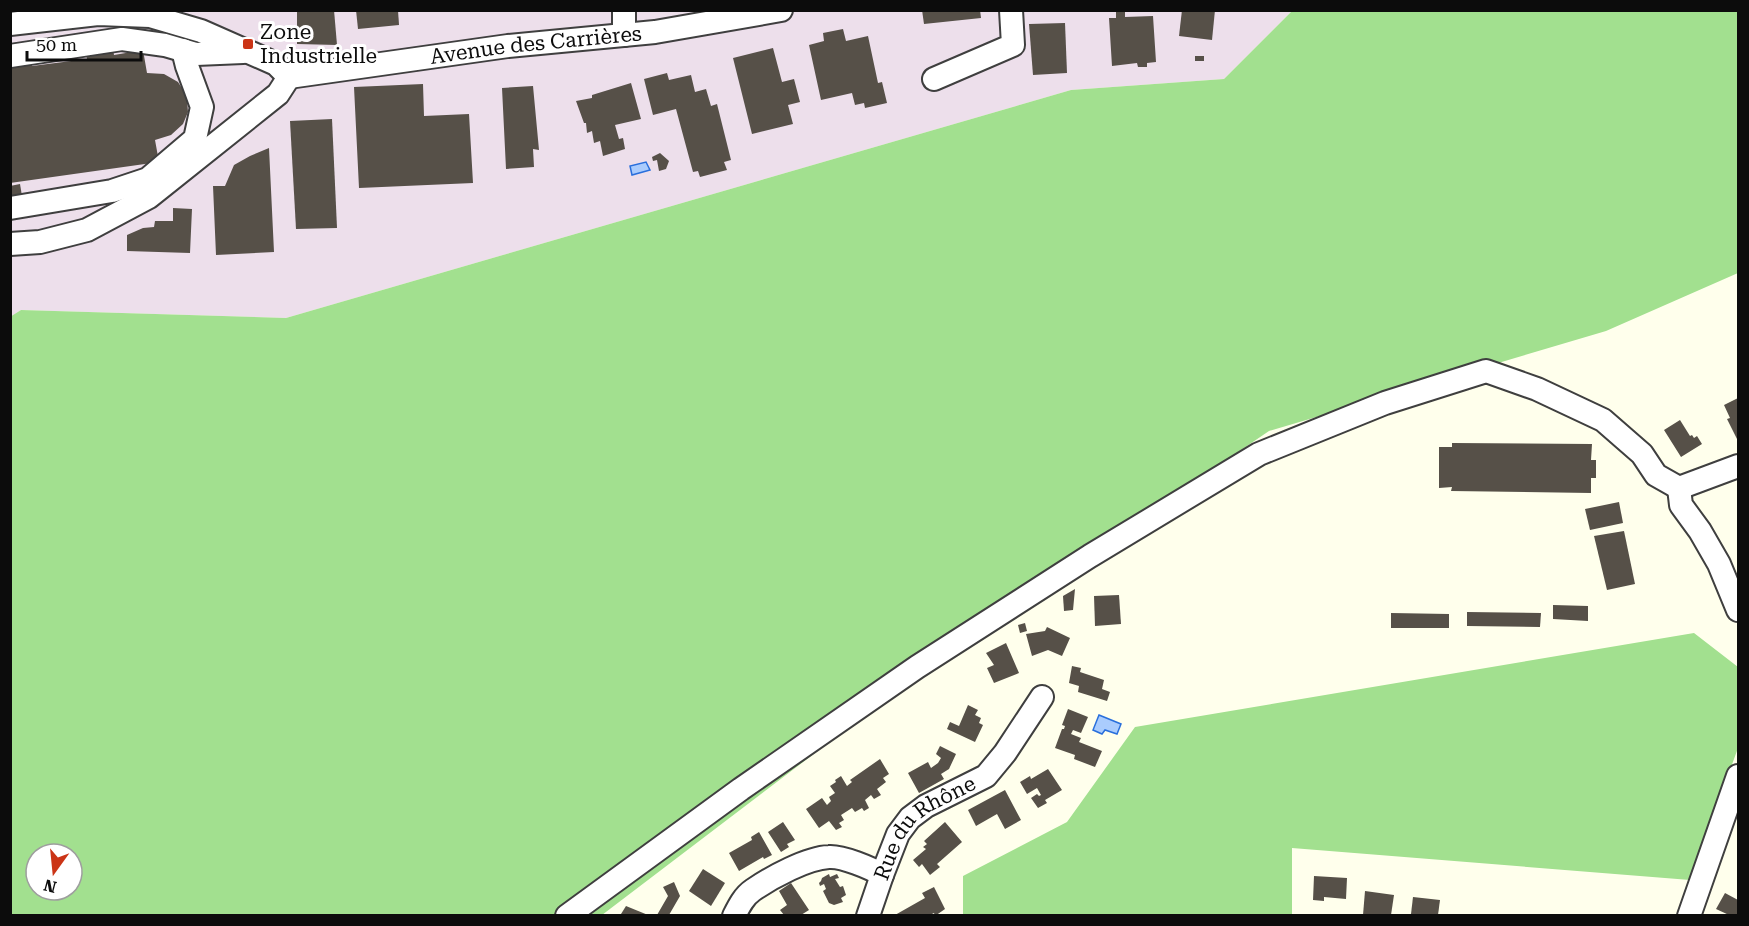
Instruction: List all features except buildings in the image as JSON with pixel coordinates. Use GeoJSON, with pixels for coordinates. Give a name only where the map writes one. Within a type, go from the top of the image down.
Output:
{"type":"FeatureCollection","features":[{"type":"Feature","properties":{"kind":"street"},"geometry":{"type":"LineString","coordinates":[[624,10],[624,35]]}},
{"type":"Feature","properties":{"kind":"street","name":"Avenue des Carrières"},"geometry":{"type":"LineString","coordinates":[[289,76],[508,46],[655,32],[781,10]]}},
{"type":"Feature","properties":{"kind":"street"},"geometry":{"type":"LineString","coordinates":[[934,79],[1013,45],[1011,10]]}},
{"type":"Feature","properties":{"kind":"street"},"geometry":{"type":"LineString","coordinates":[[10,24],[98,14],[150,16],[201,31],[276,64],[289,76],[278,94],[149,197],[87,230],[40,242],[10,244]]}},
{"type":"Feature","properties":{"kind":"street"},"geometry":{"type":"LineString","coordinates":[[10,56],[122,39],[165,45],[202,54],[248,52]]}},
{"type":"Feature","properties":{"kind":"street"},"geometry":{"type":"LineString","coordinates":[[10,208],[112,190],[148,179],[195,139],[202,107],[183,50]]}},
{"type":"Feature","properties":{"kind":"street"},"geometry":{"type":"LineString","coordinates":[[567,915],[741,789],[917,667],[1090,556],[1258,454],[1385,404],[1486,371],[1537,389],[1603,420],[1642,454],[1656,475],[1678,488],[1681,505],[1700,531],[1719,564],[1738,610]]}},
{"type":"Feature","properties":{"kind":"street"},"geometry":{"type":"LineString","coordinates":[[1678,488],[1738,466]]}},
{"type":"Feature","properties":{"kind":"street","name":"Rue du Rhône"},"geometry":{"type":"LineString","coordinates":[[868,915],[898,834],[910,818],[926,806],[986,776],[1005,753],[1042,697]]}},
{"type":"Feature","properties":{"kind":"street"},"geometry":{"type":"LineString","coordinates":[[1689,915],[1738,776]]}},
{"type":"Feature","properties":{"kind":"street"},"geometry":{"type":"LineString","coordinates":[[734,915],[740,903],[752,890],[796,865],[812,859],[832,856],[871,868],[882,875]]}},
{"type":"Feature","properties":{"kind":"shaded area"},"geometry":{"type":"Polygon","coordinates":[[[11,11],[1292,11],[1224,79],[1071,90],[286,318],[21,310],[11,317],[11,11]]]}},
{"type":"Feature","properties":{"kind":"green space"},"geometry":{"type":"Polygon","coordinates":[[[1292,11],[1738,11],[1738,273],[1606,331],[1269,431],[978,629],[602,915],[11,916],[10,317],[21,310],[286,318],[1071,90],[1224,79],[1292,11]]]}},
{"type":"Feature","properties":{"kind":"green space"},"geometry":{"type":"Polygon","coordinates":[[[1694,633],[1738,667],[1738,748],[1690,880],[1292,848],[1292,915],[963,916],[963,876],[1067,822],[1135,727],[1694,633]]]}},
{"type":"Feature","properties":{"kind":"water"},"geometry":{"type":"Polygon","coordinates":[[[646,162],[650,170],[632,175],[630,166],[646,162]]]}},
{"type":"Feature","properties":{"kind":"water"},"geometry":{"type":"Polygon","coordinates":[[[1099,715],[1121,724],[1117,734],[1105,730],[1102,734],[1093,730],[1099,715]]]}},
{"type":"Feature","properties":{"kind":"place","name":"Zone Industrielle"},"geometry":{"type":"Point","coordinates":[248,44]}}]}
